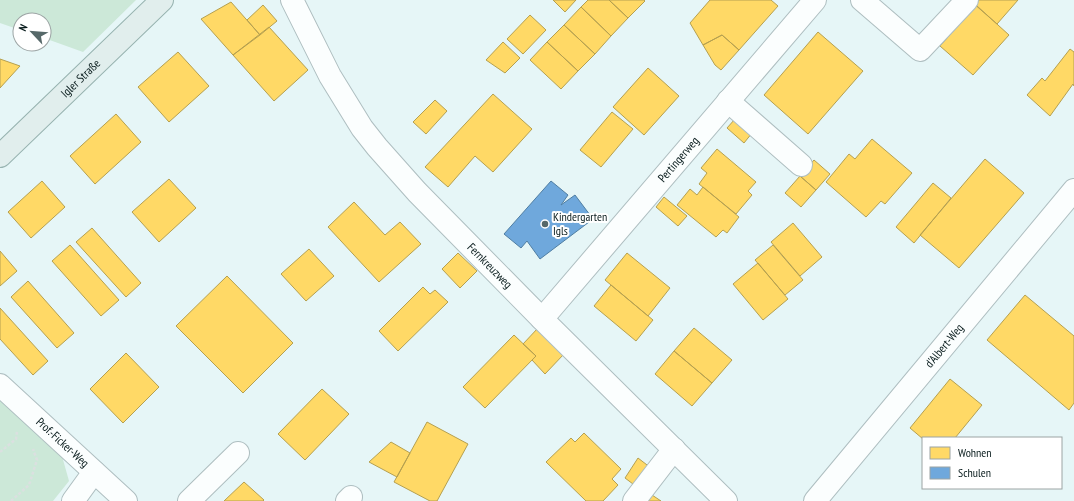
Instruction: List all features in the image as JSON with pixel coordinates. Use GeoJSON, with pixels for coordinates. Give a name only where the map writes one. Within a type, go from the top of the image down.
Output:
{"type":"FeatureCollection","features":[{"type":"Feature","properties":{"kind":"main road","name":"Igler Straße"},"geometry":{"type":"LineString","coordinates":[[0,156],[162,0]]}},
{"type":"Feature","properties":{"kind":"street","name":"Fernkreuzweg"},"geometry":{"type":"LineString","coordinates":[[292,0],[330,76],[362,128],[377,147],[417,192],[726,501]]}},
{"type":"Feature","properties":{"kind":"street","name":"Pertingerweg"},"geometry":{"type":"LineString","coordinates":[[542,318],[815,0]]}},
{"type":"Feature","properties":{"kind":"street"},"geometry":{"type":"LineString","coordinates":[[862,0],[920,50],[967,0]]}},
{"type":"Feature","properties":{"kind":"street"},"geometry":{"type":"LineString","coordinates":[[728,101],[801,165]]}},
{"type":"Feature","properties":{"kind":"street","name":"d'Albert-Weg"},"geometry":{"type":"LineString","coordinates":[[815,501],[1074,190]]}},
{"type":"Feature","properties":{"kind":"street","name":"Prof.-Ficker-Weg"},"geometry":{"type":"LineString","coordinates":[[0,385],[126,501]]}},
{"type":"Feature","properties":{"kind":"street"},"geometry":{"type":"LineString","coordinates":[[634,501],[674,449]]}},
{"type":"Feature","properties":{"kind":"street"},"geometry":{"type":"LineString","coordinates":[[189,501],[238,453]]}},
{"type":"Feature","properties":{"kind":"street"},"geometry":{"type":"LineString","coordinates":[[72,501],[94,472]]}},
{"type":"Feature","properties":{"kind":"path"},"geometry":{"type":"LineString","coordinates":[[11,501],[29,485],[37,460],[33,446]]}},
{"type":"Feature","properties":{"kind":"green space"},"geometry":{"type":"Polygon","coordinates":[[[0,0],[136,0],[83,52],[52,41],[52,12],[12,12],[12,27],[0,23],[0,0]]]}},
{"type":"Feature","properties":{"kind":"green space"},"geometry":{"type":"Polygon","coordinates":[[[0,387],[60,449],[69,481],[53,501],[0,501],[0,387]]]}},
{"type":"Feature","properties":{"kind":"building: Wohnen"},"geometry":{"type":"Polygon","coordinates":[[[553,0],[576,0],[565,12],[553,0]]]}},
{"type":"Feature","properties":{"kind":"building: Wohnen"},"geometry":{"type":"Polygon","coordinates":[[[588,0],[609,0],[628,18],[611,36],[581,7],[588,0]]]}},
{"type":"Feature","properties":{"kind":"building: Wohnen"},"geometry":{"type":"Polygon","coordinates":[[[609,0],[644,0],[645,1],[628,18],[609,0]]]}},
{"type":"Feature","properties":{"kind":"building: Wohnen"},"geometry":{"type":"Polygon","coordinates":[[[710,0],[771,0],[778,6],[739,50],[722,35],[703,45],[690,23],[710,0]]]}},
{"type":"Feature","properties":{"kind":"building: Wohnen"},"geometry":{"type":"Polygon","coordinates":[[[976,0],[1018,0],[997,24],[973,3],[976,0]]]}},
{"type":"Feature","properties":{"kind":"building: Wohnen"},"geometry":{"type":"Polygon","coordinates":[[[231,2],[260,35],[233,55],[201,19],[231,2]]]}},
{"type":"Feature","properties":{"kind":"building: Wohnen"},"geometry":{"type":"Polygon","coordinates":[[[263,5],[277,21],[260,35],[247,20],[263,5]]]}},
{"type":"Feature","properties":{"kind":"building: Wohnen"},"geometry":{"type":"Polygon","coordinates":[[[976,5],[1009,35],[973,75],[940,46],[976,5]]]}},
{"type":"Feature","properties":{"kind":"building: Wohnen"},"geometry":{"type":"Polygon","coordinates":[[[581,7],[611,36],[595,54],[564,25],[581,7]]]}},
{"type":"Feature","properties":{"kind":"building: Wohnen"},"geometry":{"type":"Polygon","coordinates":[[[530,15],[546,30],[523,54],[507,39],[530,15]]]}},
{"type":"Feature","properties":{"kind":"building: Wohnen"},"geometry":{"type":"Polygon","coordinates":[[[564,25],[595,54],[578,71],[547,42],[564,25]]]}},
{"type":"Feature","properties":{"kind":"building: Wohnen"},"geometry":{"type":"Polygon","coordinates":[[[269,27],[308,70],[274,101],[233,55],[269,27]]]}},
{"type":"Feature","properties":{"kind":"building: Wohnen"},"geometry":{"type":"Polygon","coordinates":[[[818,32],[863,71],[808,134],[764,95],[818,32]]]}},
{"type":"Feature","properties":{"kind":"building: Wohnen"},"geometry":{"type":"Polygon","coordinates":[[[722,35],[739,50],[721,70],[715,65],[703,45],[722,35]]]}},
{"type":"Feature","properties":{"kind":"building: Wohnen"},"geometry":{"type":"Polygon","coordinates":[[[503,42],[520,58],[505,73],[486,60],[503,42]]]}},
{"type":"Feature","properties":{"kind":"building: Wohnen"},"geometry":{"type":"Polygon","coordinates":[[[547,42],[578,71],[561,89],[530,60],[547,42]]]}},
{"type":"Feature","properties":{"kind":"building: Wohnen"},"geometry":{"type":"Polygon","coordinates":[[[1070,49],[1074,52],[1074,86],[1073,84],[1050,116],[1027,95],[1042,78],[1045,81],[1070,49]]]}},
{"type":"Feature","properties":{"kind":"building: Wohnen"},"geometry":{"type":"Polygon","coordinates":[[[178,52],[209,86],[169,122],[138,87],[178,52]]]}},
{"type":"Feature","properties":{"kind":"building: Wohnen"},"geometry":{"type":"Polygon","coordinates":[[[0,59],[20,66],[0,88],[0,59]]]}},
{"type":"Feature","properties":{"kind":"building: Wohnen"},"geometry":{"type":"Polygon","coordinates":[[[648,68],[679,96],[644,135],[613,107],[648,68]]]}},
{"type":"Feature","properties":{"kind":"building: Wohnen"},"geometry":{"type":"Polygon","coordinates":[[[493,94],[532,129],[493,172],[475,156],[448,187],[425,167],[493,94]]]}},
{"type":"Feature","properties":{"kind":"building: Wohnen"},"geometry":{"type":"Polygon","coordinates":[[[435,100],[447,111],[426,134],[413,122],[435,100]]]}},
{"type":"Feature","properties":{"kind":"building: Wohnen"},"geometry":{"type":"Polygon","coordinates":[[[612,112],[633,129],[601,167],[580,150],[612,112]]]}},
{"type":"Feature","properties":{"kind":"building: Wohnen"},"geometry":{"type":"Polygon","coordinates":[[[116,114],[141,142],[95,184],[70,156],[116,114]]]}},
{"type":"Feature","properties":{"kind":"building: Wohnen"},"geometry":{"type":"Polygon","coordinates":[[[735,119],[752,133],[744,143],[727,128],[735,119]]]}},
{"type":"Feature","properties":{"kind":"building: Wohnen"},"geometry":{"type":"Polygon","coordinates":[[[872,139],[912,173],[885,204],[881,201],[866,217],[826,182],[849,154],[855,159],[872,139]]]}},
{"type":"Feature","properties":{"kind":"building: Wohnen"},"geometry":{"type":"Polygon","coordinates":[[[717,149],[756,182],[748,191],[752,195],[736,214],[699,184],[707,173],[701,168],[717,149]]]}},
{"type":"Feature","properties":{"kind":"building: Wohnen"},"geometry":{"type":"Polygon","coordinates":[[[985,159],[1024,193],[959,268],[920,235],[985,159]]]}},
{"type":"Feature","properties":{"kind":"building: Wohnen"},"geometry":{"type":"Polygon","coordinates":[[[814,160],[830,174],[816,190],[800,176],[814,160]]]}},
{"type":"Feature","properties":{"kind":"building: Wohnen"},"geometry":{"type":"Polygon","coordinates":[[[800,176],[816,190],[801,207],[785,193],[800,176]]]}},
{"type":"Feature","properties":{"kind":"building: Wohnen"},"geometry":{"type":"Polygon","coordinates":[[[169,179],[196,208],[159,242],[132,212],[169,179]]]}},
{"type":"Feature","properties":{"kind":"building: Wohnen"},"geometry":{"type":"Polygon","coordinates":[[[42,181],[65,207],[31,238],[8,212],[42,181]]]}},
{"type":"Feature","properties":{"kind":"building: Wohnen"},"geometry":{"type":"Polygon","coordinates":[[[933,183],[951,198],[914,243],[896,227],[933,183]]]}},
{"type":"Feature","properties":{"kind":"building: Wohnen"},"geometry":{"type":"Polygon","coordinates":[[[703,187],[739,217],[727,233],[723,230],[716,237],[677,205],[690,189],[697,195],[703,187]]]}},
{"type":"Feature","properties":{"kind":"building: Wohnen"},"geometry":{"type":"Polygon","coordinates":[[[664,197],[687,216],[678,226],[656,207],[664,197]]]}},
{"type":"Feature","properties":{"kind":"building: Wohnen"},"geometry":{"type":"Polygon","coordinates":[[[354,202],[385,235],[400,222],[421,244],[379,282],[328,227],[354,202]]]}},
{"type":"Feature","properties":{"kind":"building: Wohnen"},"geometry":{"type":"Polygon","coordinates":[[[793,223],[822,257],[800,276],[771,242],[793,223]]]}},
{"type":"Feature","properties":{"kind":"building: Wohnen"},"geometry":{"type":"Polygon","coordinates":[[[92,228],[141,283],[126,297],[76,242],[92,228]]]}},
{"type":"Feature","properties":{"kind":"building: Wohnen"},"geometry":{"type":"Polygon","coordinates":[[[70,245],[119,300],[101,316],[52,261],[70,245]]]}},
{"type":"Feature","properties":{"kind":"building: Wohnen"},"geometry":{"type":"Polygon","coordinates":[[[773,245],[803,280],[785,295],[755,260],[773,245]]]}},
{"type":"Feature","properties":{"kind":"building: Wohnen"},"geometry":{"type":"Polygon","coordinates":[[[309,249],[334,276],[306,301],[281,274],[309,249]]]}},
{"type":"Feature","properties":{"kind":"building: Wohnen"},"geometry":{"type":"Polygon","coordinates":[[[0,251],[17,271],[0,286],[0,251]]]}},
{"type":"Feature","properties":{"kind":"building: Wohnen"},"geometry":{"type":"Polygon","coordinates":[[[458,253],[477,271],[460,288],[442,269],[458,253]]]}},
{"type":"Feature","properties":{"kind":"building: Wohnen"},"geometry":{"type":"Polygon","coordinates":[[[627,253],[670,288],[648,316],[605,280],[627,253]]]}},
{"type":"Feature","properties":{"kind":"building: Wohnen"},"geometry":{"type":"Polygon","coordinates":[[[758,263],[788,299],[763,320],[733,284],[758,263]]]}},
{"type":"Feature","properties":{"kind":"building: Wohnen"},"geometry":{"type":"Polygon","coordinates":[[[227,276],[293,343],[243,393],[176,326],[227,276]]]}},
{"type":"Feature","properties":{"kind":"building: Wohnen"},"geometry":{"type":"Polygon","coordinates":[[[28,281],[74,333],[57,348],[11,297],[28,281]]]}},
{"type":"Feature","properties":{"kind":"building: Wohnen"},"geometry":{"type":"Polygon","coordinates":[[[611,285],[653,320],[636,341],[594,306],[611,285]]]}},
{"type":"Feature","properties":{"kind":"building: Wohnen"},"geometry":{"type":"Polygon","coordinates":[[[423,287],[430,294],[435,290],[448,302],[398,351],[379,331],[423,287]]]}},
{"type":"Feature","properties":{"kind":"building: Wohnen"},"geometry":{"type":"Polygon","coordinates":[[[1025,295],[1074,336],[1074,403],[1069,410],[987,340],[1025,295]]]}},
{"type":"Feature","properties":{"kind":"building: Wohnen"},"geometry":{"type":"Polygon","coordinates":[[[0,308],[48,361],[33,375],[0,339],[0,308]]]}},
{"type":"Feature","properties":{"kind":"building: Wohnen"},"geometry":{"type":"Polygon","coordinates":[[[538,328],[564,354],[545,374],[532,360],[536,356],[523,344],[538,328]]]}},
{"type":"Feature","properties":{"kind":"building: Wohnen"},"geometry":{"type":"Polygon","coordinates":[[[694,328],[732,360],[712,383],[674,351],[694,328]]]}},
{"type":"Feature","properties":{"kind":"building: Wohnen"},"geometry":{"type":"Polygon","coordinates":[[[514,335],[536,356],[485,408],[463,387],[514,335]]]}},
{"type":"Feature","properties":{"kind":"building: Wohnen"},"geometry":{"type":"Polygon","coordinates":[[[674,351],[712,383],[692,406],[655,374],[674,351]]]}},
{"type":"Feature","properties":{"kind":"building: Wohnen"},"geometry":{"type":"Polygon","coordinates":[[[126,353],[159,387],[123,423],[90,389],[126,353]]]}},
{"type":"Feature","properties":{"kind":"building: Wohnen"},"geometry":{"type":"Polygon","coordinates":[[[950,379],[982,405],[956,437],[922,438],[910,428],[950,379]]]}},
{"type":"Feature","properties":{"kind":"building: Wohnen"},"geometry":{"type":"Polygon","coordinates":[[[322,389],[349,414],[305,460],[278,434],[322,389]]]}},
{"type":"Feature","properties":{"kind":"building: Wohnen"},"geometry":{"type":"Polygon","coordinates":[[[427,422],[468,444],[437,501],[430,501],[394,482],[427,422]]]}},
{"type":"Feature","properties":{"kind":"building: Wohnen"},"geometry":{"type":"Polygon","coordinates":[[[584,433],[621,469],[612,479],[618,485],[603,501],[586,501],[546,462],[571,438],[575,442],[584,433]]]}},
{"type":"Feature","properties":{"kind":"building: Wohnen"},"geometry":{"type":"Polygon","coordinates":[[[391,442],[410,453],[397,477],[369,462],[391,442]]]}},
{"type":"Feature","properties":{"kind":"building: Wohnen"},"geometry":{"type":"Polygon","coordinates":[[[638,458],[651,468],[637,487],[625,478],[638,458]]]}},
{"type":"Feature","properties":{"kind":"building: Wohnen"},"geometry":{"type":"Polygon","coordinates":[[[244,482],[264,500],[224,501],[244,482]]]}},
{"type":"Feature","properties":{"kind":"building: Wohnen"},"geometry":{"type":"Polygon","coordinates":[[[646,491],[661,501],[638,501],[646,491]]]}},
{"type":"Feature","properties":{"kind":"building: Schulen"},"geometry":{"type":"Polygon","coordinates":[[[551,181],[568,195],[561,205],[575,195],[593,219],[540,259],[527,241],[521,248],[504,234],[551,181]]]}},
{"type":"Feature","properties":{"kind":"place","name":"Kindergarten Igls"},"geometry":{"type":"Point","coordinates":[545,224]}}]}
